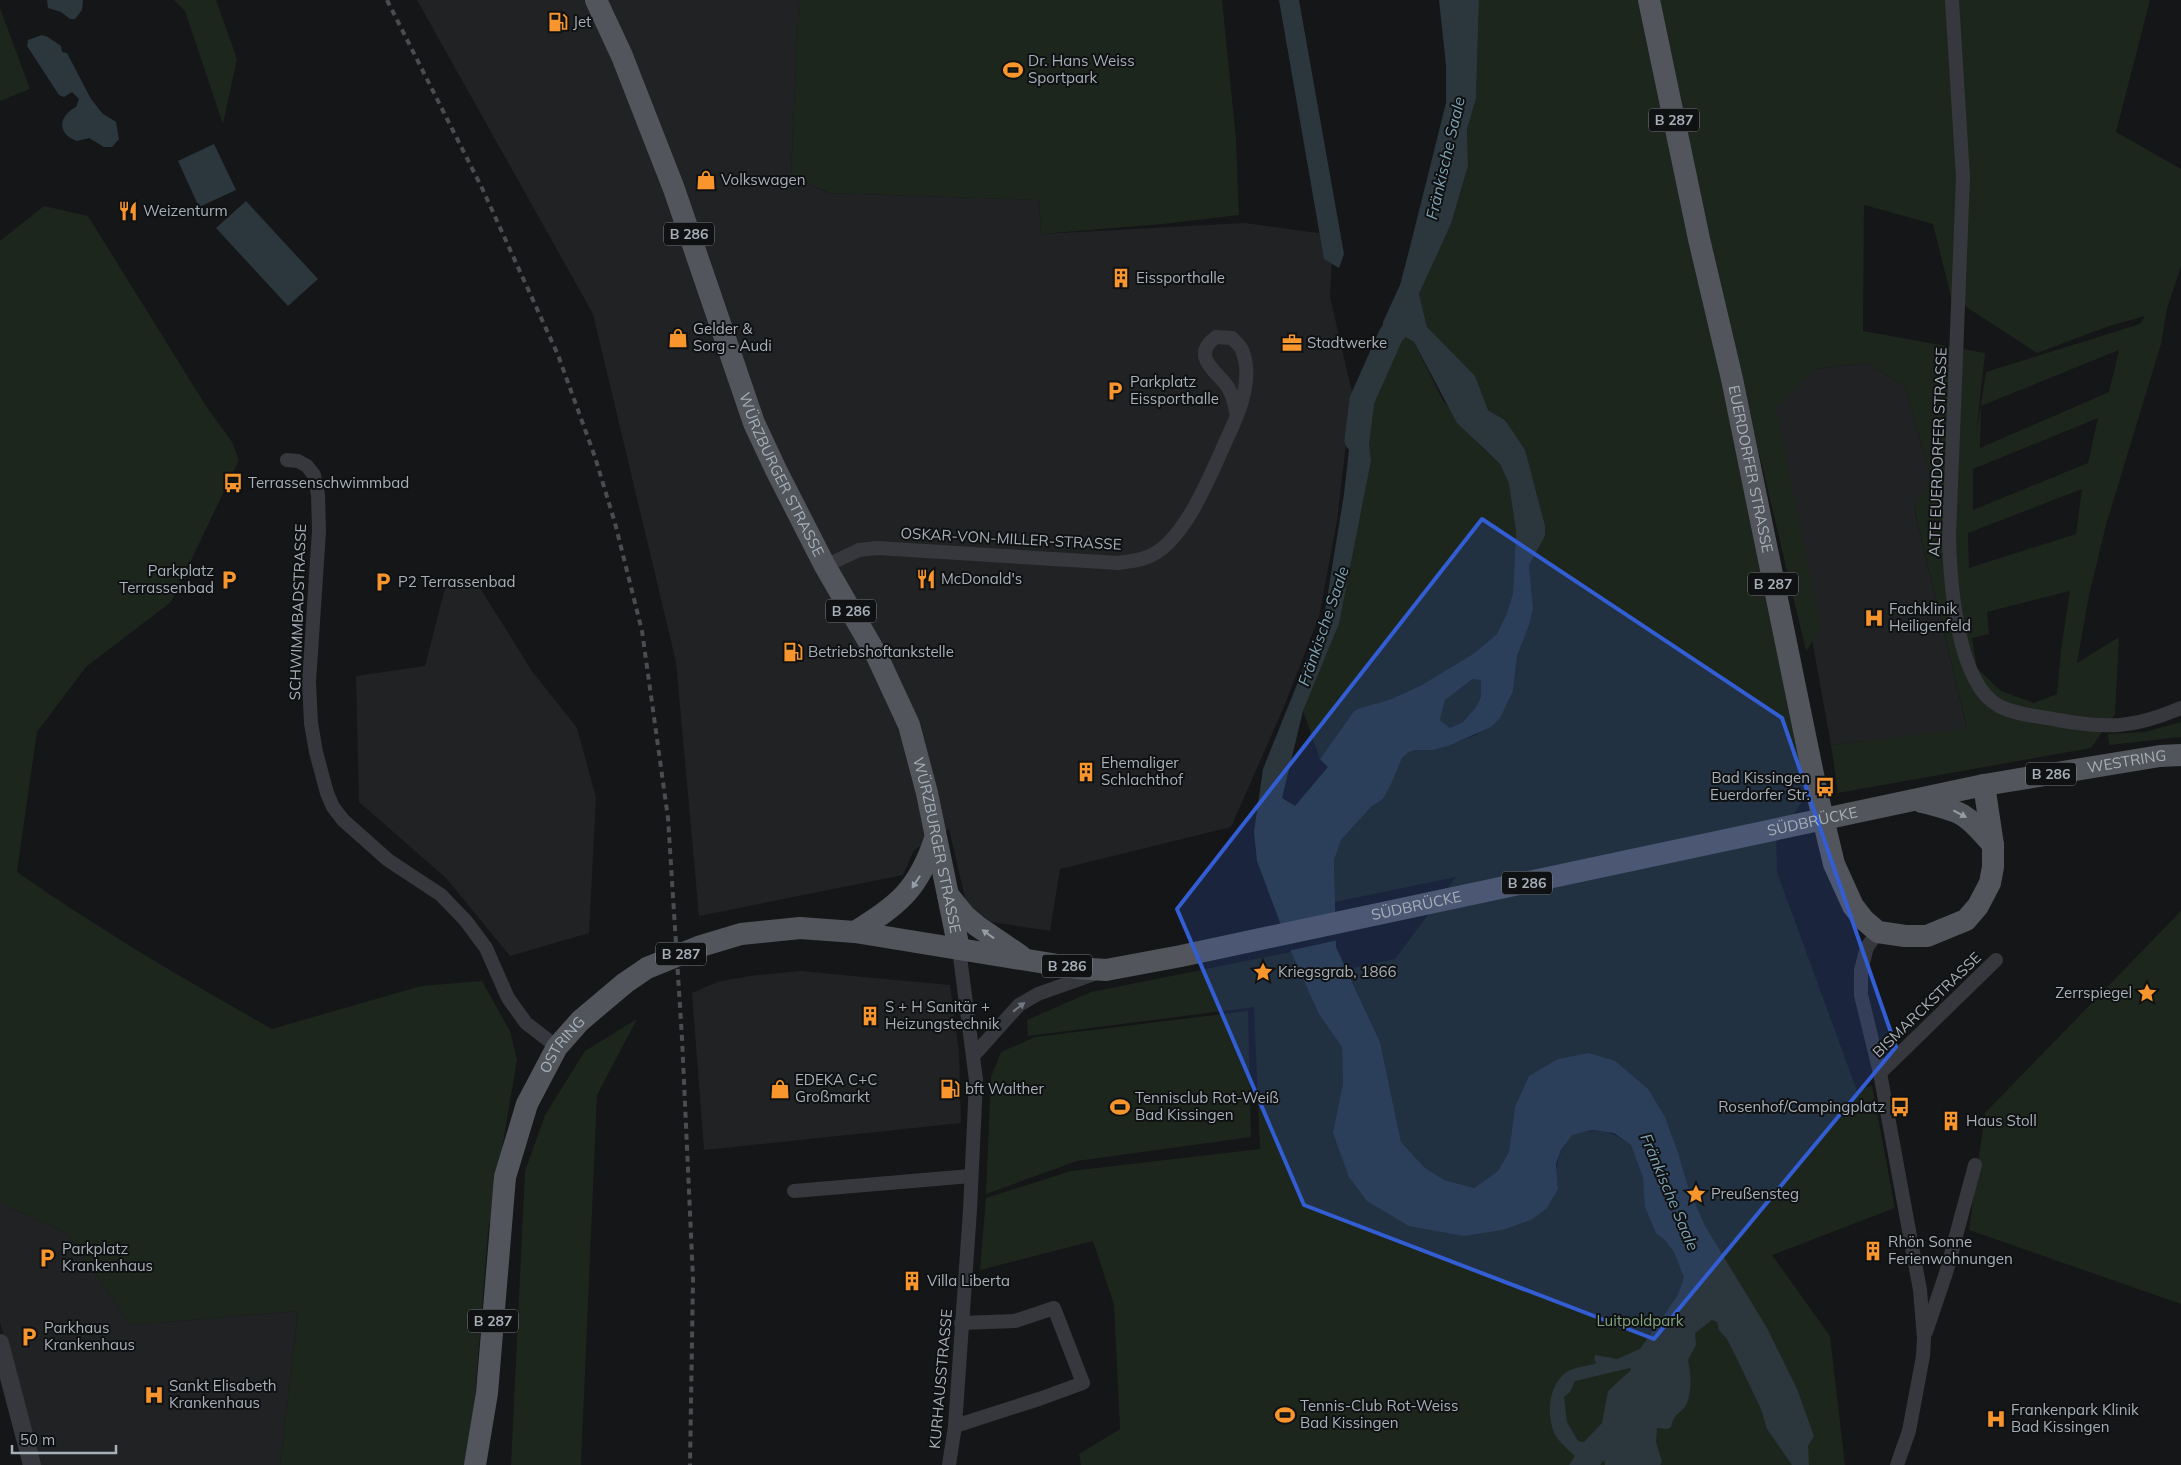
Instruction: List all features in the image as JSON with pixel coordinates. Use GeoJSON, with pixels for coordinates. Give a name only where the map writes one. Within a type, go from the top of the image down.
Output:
{"type":"FeatureCollection","features":[{"type":"Feature","properties":{"kind":"main road","name":"WÜRZBURGER STRASSE"},"geometry":{"type":"LineString","coordinates":[[596,0],[622,56],[667,172],[754,423],[825,566],[878,656],[908,725],[927,793],[958,949]]}},
{"type":"Feature","properties":{"kind":"main road","name":"EUERDORFER STRASSE"},"geometry":{"type":"LineString","coordinates":[[1649,0],[1699,239],[1732,379],[1816,789],[1834,864],[1853,906],[1864,920],[1878,932]]}},
{"type":"Feature","properties":{"kind":"main road","name":"WESTRING"},"geometry":{"type":"LineString","coordinates":[[1984,785],[2160,756],[2181,755]]}},
{"type":"Feature","properties":{"kind":"main road"},"geometry":{"type":"LineString","coordinates":[[1878,932],[1904,936],[1927,936],[1966,920],[1978,906],[1990,883],[1993,867],[1993,845],[1984,785]]}},
{"type":"Feature","properties":{"kind":"main road","name":"B 286"},"geometry":{"type":"LineString","coordinates":[[1916,800],[1984,785]]}},
{"type":"Feature","properties":{"kind":"main road"},"geometry":{"type":"LineString","coordinates":[[1916,800],[1963,814],[1973,821],[1993,845]]}},
{"type":"Feature","properties":{"kind":"main road","name":"SÜDBRÜCKE"},"geometry":{"type":"LineString","coordinates":[[958,949],[1076,968],[1106,970],[1181,956],[1916,800]]}},
{"type":"Feature","properties":{"kind":"main road"},"geometry":{"type":"LineString","coordinates":[[855,932],[890,910],[913,887],[927,864],[935,838]]}},
{"type":"Feature","properties":{"kind":"main road"},"geometry":{"type":"LineString","coordinates":[[946,892],[965,916],[977,926],[1029,961]]}},
{"type":"Feature","properties":{"kind":"main road","name":"OSTRING"},"geometry":{"type":"LineString","coordinates":[[475,1465],[487,1393],[505,1177],[527,1104],[557,1048],[580,1021],[625,983],[647,968],[700,946],[741,934],[800,928],[855,932],[958,949]]}},
{"type":"Feature","properties":{"kind":"street","name":"ALTE EUERDORFER STRASSE"},"geometry":{"type":"LineString","coordinates":[[1952,0],[1963,177],[1949,536],[1950,574],[1955,611],[1965,651],[1974,678],[1986,696],[1998,706],[2015,712],[2090,725],[2120,726],[2153,720],[2181,708]]}},
{"type":"Feature","properties":{"kind":"street","name":"OSKAR-VON-MILLER-STRASSE"},"geometry":{"type":"LineString","coordinates":[[825,566],[859,550],[877,548],[1118,563],[1136,561],[1151,556],[1166,546],[1181,530],[1237,416],[1244,396],[1246,385],[1245,362],[1242,349],[1232,338],[1216,337],[1206,348],[1205,357],[1210,367],[1230,392],[1237,416]]}},
{"type":"Feature","properties":{"kind":"street","name":"SCHWIMMBADSTRASSE"},"geometry":{"type":"LineString","coordinates":[[287,460],[298,461],[307,466],[314,475],[318,495],[319,531],[309,682],[311,723],[316,752],[327,793],[333,807],[343,820],[388,860],[441,895],[466,921],[486,948],[508,998],[526,1023],[557,1048]]}},
{"type":"Feature","properties":{"kind":"street","name":"BISMARCKSTRASSE"},"geometry":{"type":"LineString","coordinates":[[1878,932],[1867,948],[1860,984],[1862,1002],[1880,1072],[1920,1290],[1924,1338],[1923,1356],[1909,1432],[1897,1465]]}},
{"type":"Feature","properties":{"kind":"street","name":"KURHAUSSTRASSE"},"geometry":{"type":"LineString","coordinates":[[949,1465],[955,1426],[976,1080],[958,949]]}},
{"type":"Feature","properties":{"kind":"street","name":"BISMARCKSTRASSE"},"geometry":{"type":"LineString","coordinates":[[1880,1072],[1996,960]]}},
{"type":"Feature","properties":{"kind":"street"},"geometry":{"type":"LineString","coordinates":[[974,1055],[1019,1005],[1038,994],[1106,970]]}},
{"type":"Feature","properties":{"kind":"street","name":"BISMARCKSTRASSE"},"geometry":{"type":"LineString","coordinates":[[1924,1338],[1938,1301],[1975,1165]]}},
{"type":"Feature","properties":{"kind":"street"},"geometry":{"type":"LineString","coordinates":[[794,1191],[971,1176]]}},
{"type":"Feature","properties":{"kind":"street"},"geometry":{"type":"LineString","coordinates":[[955,1426],[1083,1383],[1054,1308],[1015,1321],[962,1323]]}},
{"type":"Feature","properties":{"kind":"street"},"geometry":{"type":"LineString","coordinates":[[0,1343],[32,1465]]}},
{"type":"Feature","properties":{"kind":"highlighted area"},"geometry":{"type":"Polygon","coordinates":[[[1482,519],[1782,718],[1896,1047],[1654,1339],[1304,1205],[1177,909],[1482,519]]]}},
{"type":"Feature","properties":{"kind":"shaded area"},"geometry":{"type":"Polygon","coordinates":[[[417,0],[799,0],[791,175],[828,193],[1039,200],[1041,234],[1245,223],[1333,235],[1330,297],[1352,392],[1337,521],[1319,617],[1283,709],[1231,827],[1060,869],[1050,931],[992,922],[978,914],[966,902],[949,829],[914,850],[903,875],[699,916],[676,662],[593,314],[417,0]]]}},
{"type":"Feature","properties":{"kind":"shaded area","name":"Fachklinik Heiligenfeld"},"geometry":{"type":"Polygon","coordinates":[[[1868,363],[1905,387],[1931,478],[1914,508],[1967,729],[1831,745],[1769,401],[1816,369],[1868,363]]]}},
{"type":"Feature","properties":{"kind":"shaded area"},"geometry":{"type":"Polygon","coordinates":[[[477,583],[532,671],[577,728],[596,797],[589,933],[510,956],[446,878],[359,802],[356,676],[425,666],[446,584],[477,583]]]}},
{"type":"Feature","properties":{"kind":"shaded area"},"geometry":{"type":"Polygon","coordinates":[[[800,971],[950,985],[959,1052],[961,1123],[704,1150],[692,993],[717,982],[750,976],[800,971]]]}},
{"type":"Feature","properties":{"kind":"shaded area","name":"Sankt Elisabeth Krankenhaus"},"geometry":{"type":"Polygon","coordinates":[[[0,1203],[67,1233],[131,1325],[298,1311],[280,1465],[40,1465],[0,1322],[0,1203]]]}},
{"type":"Feature","properties":{"kind":"green space"},"geometry":{"type":"Polygon","coordinates":[[[174,0],[216,0],[237,59],[223,124],[185,11],[174,0]]]}},
{"type":"Feature","properties":{"kind":"green space","name":"Dr. Hans Weiss Sportpark"},"geometry":{"type":"Polygon","coordinates":[[[799,0],[1222,0],[1236,139],[1239,215],[1163,224],[1041,234],[1039,200],[829,193],[791,175],[799,0]]]}},
{"type":"Feature","properties":{"kind":"green space","name":"Luitpoldpark"},"geometry":{"type":"Polygon","coordinates":[[[1479,0],[1641,0],[1808,794],[1776,838],[1777,872],[1857,1091],[1872,1085],[1895,1208],[1772,1255],[1830,1336],[1845,1465],[1081,1465],[1079,1454],[1120,1429],[1114,1305],[1093,1241],[980,1270],[986,1198],[1071,1171],[1260,1149],[1254,1007],[1028,1036],[1027,1020],[1091,992],[1291,952],[1342,1047],[1343,1084],[1340,1103],[1367,1201],[1558,1189],[1558,1160],[1572,1134],[1589,1131],[1609,1133],[1631,1145],[1665,1117],[1515,1107],[1509,1152],[1498,1171],[1474,1188],[1444,1180],[1424,1167],[1401,1142],[1380,1042],[1347,969],[1395,959],[1456,877],[1335,902],[1334,860],[1341,840],[1371,807],[1383,799],[1402,758],[1415,750],[1434,750],[1477,735],[1513,691],[1517,656],[1533,610],[1529,565],[1545,536],[1545,524],[1532,476],[1506,420],[1488,410],[1442,344],[1427,327],[1419,294],[1451,224],[1468,166],[1467,129],[1476,99],[1479,0]]]}},
{"type":"Feature","properties":{"kind":"green space"},"geometry":{"type":"Polygon","coordinates":[[[1660,0],[2150,0],[2116,132],[2181,169],[2181,266],[2167,309],[2161,344],[2106,525],[2089,595],[2077,663],[2119,637],[2115,714],[2091,748],[1838,793],[1831,745],[1967,728],[1914,507],[1931,478],[1905,387],[1868,363],[1816,369],[1776,407],[1821,629],[1806,651],[1720,289],[1660,0]],[[1864,205],[1863,331],[1985,353],[1976,435],[1986,372],[2140,324],[2145,316],[2109,326],[2037,353],[1951,297],[1933,224],[1864,205]],[[2119,350],[1981,406],[1980,448],[2109,392],[2119,350]],[[2098,418],[1973,469],[1973,510],[2088,463],[2098,418]],[[2082,489],[1968,533],[1969,568],[2076,534],[2082,489]],[[2070,591],[1987,612],[1989,634],[1972,638],[1977,668],[2001,691],[2034,703],[2057,694],[2061,650],[2070,591]]]}},
{"type":"Feature","properties":{"kind":"green space"},"geometry":{"type":"Polygon","coordinates":[[[0,8],[30,89],[0,101],[0,8]]]}},
{"type":"Feature","properties":{"kind":"green space"},"geometry":{"type":"Polygon","coordinates":[[[44,206],[88,216],[206,406],[232,442],[239,460],[171,602],[86,667],[37,732],[17,872],[143,954],[272,1029],[421,986],[482,981],[510,1031],[517,1060],[488,1232],[474,1409],[464,1465],[280,1465],[298,1311],[131,1325],[67,1233],[0,1203],[0,241],[44,206]]]}},
{"type":"Feature","properties":{"kind":"green space"},"geometry":{"type":"Polygon","coordinates":[[[1400,334],[1414,342],[1442,399],[1477,443],[1500,464],[1509,484],[1516,532],[1513,593],[1507,613],[1497,634],[1473,654],[1420,686],[1389,700],[1354,711],[1320,759],[1303,711],[1339,624],[1371,461],[1365,408],[1400,334]]]}},
{"type":"Feature","properties":{"kind":"green space"},"geometry":{"type":"Polygon","coordinates":[[[1474,679],[1482,680],[1481,697],[1476,707],[1463,722],[1450,728],[1440,720],[1445,700],[1474,679]]]}},
{"type":"Feature","properties":{"kind":"green space"},"geometry":{"type":"Polygon","coordinates":[[[2181,722],[2181,737],[2109,745],[2108,734],[2145,732],[2181,722]]]}},
{"type":"Feature","properties":{"kind":"green space"},"geometry":{"type":"Polygon","coordinates":[[[2181,911],[2181,1304],[1969,1230],[1985,1113],[2181,911]]]}},
{"type":"Feature","properties":{"kind":"green space","name":"Tennisclub Rot-Weiß Bad Kissingen"},"geometry":{"type":"Polygon","coordinates":[[[1248,1011],[1251,1137],[1077,1161],[986,1194],[991,1077],[1001,1052],[1035,1037],[1248,1011]]]}},
{"type":"Feature","properties":{"kind":"green space"},"geometry":{"type":"Polygon","coordinates":[[[637,1019],[597,1095],[581,1465],[511,1465],[525,1171],[545,1115],[585,1051],[637,1019]]]}},
{"type":"Feature","properties":{"kind":"water"},"geometry":{"type":"Polygon","coordinates":[[[47,0],[83,0],[82,10],[75,19],[70,19],[61,12],[48,8],[47,0]]]}},
{"type":"Feature","properties":{"kind":"water"},"geometry":{"type":"Polygon","coordinates":[[[1279,0],[1299,0],[1344,254],[1339,268],[1324,259],[1279,0]]]}},
{"type":"Feature","properties":{"kind":"water"},"geometry":{"type":"Polygon","coordinates":[[[1439,0],[1479,0],[1476,99],[1467,129],[1468,166],[1451,224],[1419,294],[1427,327],[1475,376],[1488,410],[1505,420],[1525,450],[1545,525],[1545,536],[1529,565],[1533,609],[1517,656],[1513,691],[1500,718],[1491,727],[1448,746],[1433,750],[1409,752],[1402,758],[1383,799],[1371,807],[1341,840],[1334,860],[1336,947],[1380,1042],[1401,1142],[1424,1167],[1444,1180],[1474,1188],[1498,1171],[1509,1152],[1515,1107],[1529,1076],[1558,1059],[1589,1053],[1615,1061],[1648,1089],[1665,1117],[1688,1187],[1705,1226],[1767,1328],[1797,1389],[1814,1436],[1808,1446],[1809,1465],[1792,1465],[1767,1429],[1761,1409],[1727,1339],[1719,1330],[1717,1322],[1712,1320],[1695,1333],[1696,1345],[1688,1360],[1690,1385],[1687,1403],[1674,1418],[1671,1427],[1667,1429],[1657,1428],[1656,1442],[1662,1462],[1660,1465],[1605,1465],[1604,1460],[1600,1465],[1569,1465],[1575,1456],[1554,1433],[1550,1416],[1551,1398],[1558,1382],[1570,1370],[1597,1363],[1594,1360],[1595,1355],[1617,1359],[1640,1349],[1678,1295],[1684,1277],[1674,1252],[1666,1241],[1656,1233],[1645,1207],[1643,1177],[1631,1145],[1614,1133],[1592,1130],[1572,1135],[1561,1150],[1556,1164],[1558,1189],[1547,1208],[1531,1220],[1502,1230],[1464,1236],[1409,1226],[1367,1201],[1349,1177],[1333,1133],[1343,1084],[1342,1047],[1319,1014],[1291,952],[1257,861],[1254,832],[1263,769],[1324,617],[1344,494],[1354,406],[1365,408],[1371,461],[1339,624],[1303,711],[1282,798],[1295,806],[1328,767],[1320,759],[1354,711],[1389,700],[1420,686],[1473,654],[1497,634],[1507,613],[1513,593],[1516,532],[1509,484],[1500,464],[1457,423],[1414,342],[1400,334],[1382,353],[1383,322],[1400,285],[1446,103],[1446,65],[1439,0]],[[1473,679],[1445,700],[1440,720],[1450,728],[1463,722],[1476,707],[1481,697],[1481,680],[1473,679]],[[1630,1368],[1575,1381],[1570,1392],[1564,1397],[1567,1422],[1578,1441],[1584,1442],[1602,1423],[1608,1391],[1631,1370],[1630,1368]]]}},
{"type":"Feature","properties":{"kind":"water"},"geometry":{"type":"Polygon","coordinates":[[[42,35],[61,46],[62,52],[67,53],[91,99],[102,113],[116,122],[119,139],[112,147],[104,147],[89,138],[77,141],[70,138],[63,130],[63,120],[76,107],[79,99],[72,92],[64,97],[59,95],[27,46],[28,40],[42,35]]]}},
{"type":"Feature","properties":{"kind":"water"},"geometry":{"type":"Polygon","coordinates":[[[214,144],[236,190],[199,207],[178,161],[214,144]]]}},
{"type":"Feature","properties":{"kind":"water"},"geometry":{"type":"Polygon","coordinates":[[[246,201],[318,279],[288,306],[216,228],[246,201]]]}},
{"type":"Feature","properties":{"kind":"pier"},"geometry":{"type":"Polygon","coordinates":[[[1338,912],[1338,940],[1288,951],[1278,925],[1338,912]]]}},
{"type":"Feature","properties":{"kind":"waterway","name":"Fränkische Saale"},"geometry":{"type":"LineString","coordinates":[[1357,440],[1362,400],[1391,335],[1399,325]]}},
{"type":"Feature","properties":{"kind":"railway"},"geometry":{"type":"LineString","coordinates":[[387,0],[482,188],[558,355],[595,457],[615,523],[642,631],[668,818],[682,1038],[693,1279],[690,1465]]}},
{"type":"Feature","properties":{"kind":"place","name":"Jet"},"geometry":{"type":"Point","coordinates":[558,22]}},
{"type":"Feature","properties":{"kind":"place","name":"Dr. Hans Weiss Sportpark"},"geometry":{"type":"Point","coordinates":[1013,70]}},
{"type":"Feature","properties":{"kind":"place","name":"Volkswagen"},"geometry":{"type":"Point","coordinates":[706,180]}},
{"type":"Feature","properties":{"kind":"place","name":"Weizenturm"},"geometry":{"type":"Point","coordinates":[128,211]}},
{"type":"Feature","properties":{"kind":"place","name":"Eissporthalle"},"geometry":{"type":"Point","coordinates":[1121,278]}},
{"type":"Feature","properties":{"kind":"place","name":"Gelder & Sorg - Audi"},"geometry":{"type":"Point","coordinates":[678,338]}},
{"type":"Feature","properties":{"kind":"place","name":"Stadtwerke"},"geometry":{"type":"Point","coordinates":[1292,343]}},
{"type":"Feature","properties":{"kind":"place","name":"Parkplatz Eissporthalle"},"geometry":{"type":"Point","coordinates":[1115,391]}},
{"type":"Feature","properties":{"kind":"place","name":"Terrassenschwimmbad"},"geometry":{"type":"Point","coordinates":[233,483]}},
{"type":"Feature","properties":{"kind":"place","name":"McDonald's"},"geometry":{"type":"Point","coordinates":[926,579]}},
{"type":"Feature","properties":{"kind":"place","name":"Parkplatz Terrassenbad"},"geometry":{"type":"Point","coordinates":[229,580]}},
{"type":"Feature","properties":{"kind":"place","name":"P2 Terrassenbad"},"geometry":{"type":"Point","coordinates":[383,582]}},
{"type":"Feature","properties":{"kind":"place","name":"Fachklinik Heiligenfeld"},"geometry":{"type":"Point","coordinates":[1874,618]}},
{"type":"Feature","properties":{"kind":"place","name":"Betriebshoftankstelle"},"geometry":{"type":"Point","coordinates":[793,652]}},
{"type":"Feature","properties":{"kind":"place","name":"Ehemaliger Schlachthof"},"geometry":{"type":"Point","coordinates":[1086,772]}},
{"type":"Feature","properties":{"kind":"place","name":"Bad Kissingen Euerdorfer Str."},"geometry":{"type":"Point","coordinates":[1825,787]}},
{"type":"Feature","properties":{"kind":"place","name":"Kriegsgrab, 1866"},"geometry":{"type":"Point","coordinates":[1263,972]}},
{"type":"Feature","properties":{"kind":"place","name":"Zerrspiegel"},"geometry":{"type":"Point","coordinates":[2147,993]}},
{"type":"Feature","properties":{"kind":"place","name":"S + H Sanitär + Heizungstechnik"},"geometry":{"type":"Point","coordinates":[870,1016]}},
{"type":"Feature","properties":{"kind":"place","name":"EDEKA C+C Großmarkt"},"geometry":{"type":"Point","coordinates":[780,1089]}},
{"type":"Feature","properties":{"kind":"place","name":"bft Walther"},"geometry":{"type":"Point","coordinates":[950,1089]}},
{"type":"Feature","properties":{"kind":"place","name":"Tennisclub Rot-Weiß Bad Kissingen"},"geometry":{"type":"Point","coordinates":[1120,1107]}},
{"type":"Feature","properties":{"kind":"place","name":"Rosenhof/Campingplatz"},"geometry":{"type":"Point","coordinates":[1900,1107]}},
{"type":"Feature","properties":{"kind":"place","name":"Haus Stoll"},"geometry":{"type":"Point","coordinates":[1951,1121]}},
{"type":"Feature","properties":{"kind":"place","name":"Preußensteg"},"geometry":{"type":"Point","coordinates":[1696,1194]}},
{"type":"Feature","properties":{"kind":"place","name":"Rhön Sonne Ferienwohnungen"},"geometry":{"type":"Point","coordinates":[1873,1251]}},
{"type":"Feature","properties":{"kind":"place","name":"Parkplatz Krankenhaus"},"geometry":{"type":"Point","coordinates":[47,1258]}},
{"type":"Feature","properties":{"kind":"place","name":"Villa Liberta"},"geometry":{"type":"Point","coordinates":[912,1281]}},
{"type":"Feature","properties":{"kind":"place","name":"Parkhaus Krankenhaus"},"geometry":{"type":"Point","coordinates":[29,1337]}},
{"type":"Feature","properties":{"kind":"place","name":"Sankt Elisabeth Krankenhaus"},"geometry":{"type":"Point","coordinates":[154,1395]}},
{"type":"Feature","properties":{"kind":"place","name":"Tennis-Club Rot-Weiss Bad Kissingen"},"geometry":{"type":"Point","coordinates":[1285,1415]}},
{"type":"Feature","properties":{"kind":"place","name":"Frankenpark Klinik Bad Kissingen"},"geometry":{"type":"Point","coordinates":[1996,1419]}}]}
